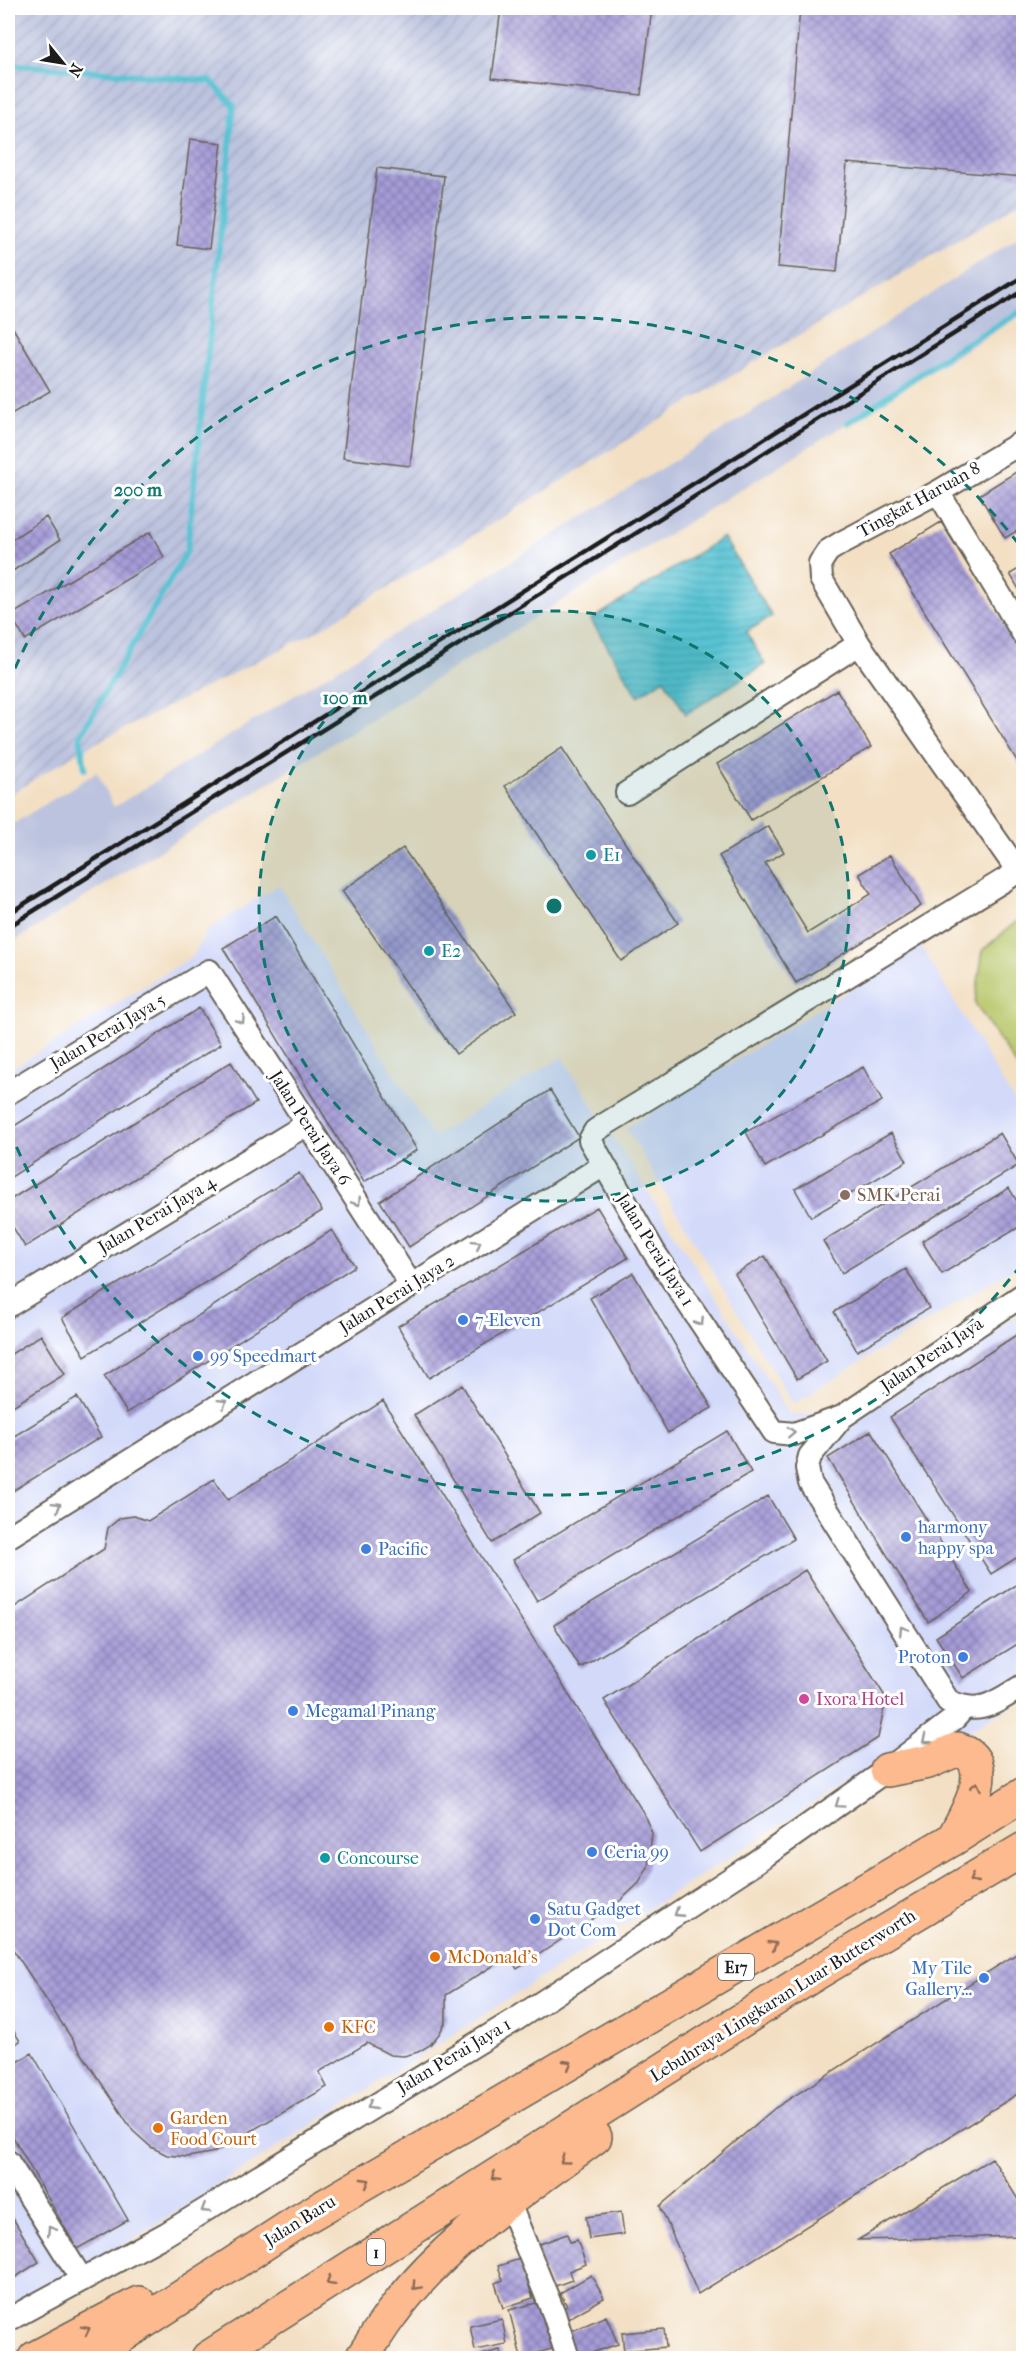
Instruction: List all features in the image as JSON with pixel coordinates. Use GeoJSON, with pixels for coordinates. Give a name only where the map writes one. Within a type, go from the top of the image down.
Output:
{"type":"FeatureCollection","features":[{"type":"Feature","properties":{"kind":"highway"},"geometry":{"type":"LineString","coordinates":[[887,1770],[928,1762],[958,1749],[970,1753],[978,1764],[978,1779],[973,1800],[953,1839]]}},
{"type":"Feature","properties":{"kind":"highway","name":"E17"},"geometry":{"type":"LineString","coordinates":[[953,1839],[1023,1794]]}},
{"type":"Feature","properties":{"kind":"highway","name":"Jalan Baru"},"geometry":{"type":"LineString","coordinates":[[88,2358],[297,2222],[953,1839]]}},
{"type":"Feature","properties":{"kind":"highway","name":"Lebuhraya Lingkaran Luar Butterworth"},"geometry":{"type":"LineString","coordinates":[[208,2358],[813,1976],[1023,1849]]}},
{"type":"Feature","properties":{"kind":"highway"},"geometry":{"type":"LineString","coordinates":[[362,2358],[392,2312],[447,2252],[508,2201],[813,1976]]}},
{"type":"Feature","properties":{"kind":"highway"},"geometry":{"type":"LineString","coordinates":[[35,2358],[297,2222]]}},
{"type":"Feature","properties":{"kind":"street","name":"Tingkat Haruan 8"},"geometry":{"type":"LineString","coordinates":[[859,644],[821,579],[819,563],[828,551],[938,492],[1023,441]]}},
{"type":"Feature","properties":{"kind":"street"},"geometry":{"type":"LineString","coordinates":[[938,492],[1023,635]]}},
{"type":"Feature","properties":{"kind":"street"},"geometry":{"type":"LineString","coordinates":[[627,793],[859,644],[1021,870]]}},
{"type":"Feature","properties":{"kind":"street","name":"Jalan Perai Jaya 1"},"geometry":{"type":"LineString","coordinates":[[842,1418],[794,1434],[774,1432],[654,1252],[590,1140],[595,1131],[1021,870]]}},
{"type":"Feature","properties":{"kind":"street","name":"Jalan Perai Jaya 5"},"geometry":{"type":"LineString","coordinates":[[8,1093],[209,971]]}},
{"type":"Feature","properties":{"kind":"street","name":"Jalan Perai Jaya 6"},"geometry":{"type":"LineString","coordinates":[[209,971],[411,1285]]}},
{"type":"Feature","properties":{"kind":"street","name":"Jalan Perai Jaya 4"},"geometry":{"type":"LineString","coordinates":[[8,1306],[307,1124]]}},
{"type":"Feature","properties":{"kind":"street","name":"Jalan Perai Jaya 2"},"geometry":{"type":"LineString","coordinates":[[8,1537],[604,1165]]}},
{"type":"Feature","properties":{"kind":"street","name":"Jalan Perai Jaya"},"geometry":{"type":"LineString","coordinates":[[842,1418],[1021,1296]]}},
{"type":"Feature","properties":{"kind":"street"},"geometry":{"type":"LineString","coordinates":[[842,1418],[810,1456],[807,1468],[810,1483],[948,1701],[964,1708],[980,1709],[1023,1685]]}},
{"type":"Feature","properties":{"kind":"street"},"geometry":{"type":"LineString","coordinates":[[887,1770],[955,1718],[964,1708]]}},
{"type":"Feature","properties":{"kind":"street","name":"Jalan Perai Jaya 1"},"geometry":{"type":"LineString","coordinates":[[10,2316],[166,2234],[515,2020],[753,1864],[887,1770]]}},
{"type":"Feature","properties":{"kind":"street"},"geometry":{"type":"LineString","coordinates":[[8,2162],[82,2280]]}},
{"type":"Feature","properties":{"kind":"street"},"geometry":{"type":"LineString","coordinates":[[508,2201],[554,2314],[568,2358]]}},
{"type":"Feature","properties":{"kind":"shaded area"},"geometry":{"type":"Polygon","coordinates":[[[8,8],[1023,8],[1023,201],[751,364],[319,630],[78,752],[8,796],[8,8]]]}},
{"type":"Feature","properties":{"kind":"shaded area"},"geometry":{"type":"Polygon","coordinates":[[[1023,234],[1023,314],[8,945],[8,827],[97,772],[114,807],[728,427],[1023,234]]]}},
{"type":"Feature","properties":{"kind":"shaded area"},"geometry":{"type":"Polygon","coordinates":[[[279,885],[433,1137],[562,1057],[791,1416],[879,1404],[1023,1311],[1023,1699],[960,1736],[911,1741],[8,2320],[8,1071],[193,956],[207,930],[279,885]]]}},
{"type":"Feature","properties":{"kind":"shaded area","name":"SMK Perai"},"geometry":{"type":"Polygon","coordinates":[[[921,946],[1023,1116],[1023,1262],[793,1404],[626,1128],[921,946]]]}},
{"type":"Feature","properties":{"kind":"green space"},"geometry":{"type":"Polygon","coordinates":[[[1023,916],[1023,1076],[975,1003],[983,950],[1023,916]]]}},
{"type":"Feature","properties":{"kind":"water"},"geometry":{"type":"Polygon","coordinates":[[[723,537],[772,616],[746,632],[765,664],[686,714],[664,679],[638,696],[591,620],[723,537]]]}},
{"type":"Feature","properties":{"kind":"building"},"geometry":{"type":"Polygon","coordinates":[[[501,8],[652,8],[641,95],[492,78],[501,8]]]}},
{"type":"Feature","properties":{"kind":"building"},"geometry":{"type":"Polygon","coordinates":[[[800,8],[1024,8],[1024,177],[847,163],[837,272],[778,267],[800,8]]]}},
{"type":"Feature","properties":{"kind":"building"},"geometry":{"type":"Polygon","coordinates":[[[190,139],[222,143],[209,249],[177,245],[190,139]]]}},
{"type":"Feature","properties":{"kind":"building"},"geometry":{"type":"Polygon","coordinates":[[[377,168],[444,176],[410,466],[343,458],[377,168]]]}},
{"type":"Feature","properties":{"kind":"building"},"geometry":{"type":"Polygon","coordinates":[[[10,323],[50,391],[8,416],[8,325],[10,323]]]}},
{"type":"Feature","properties":{"kind":"building"},"geometry":{"type":"Polygon","coordinates":[[[1024,467],[1024,527],[1005,538],[979,495],[1024,467]]]}},
{"type":"Feature","properties":{"kind":"building"},"geometry":{"type":"Polygon","coordinates":[[[46,517],[60,540],[8,574],[8,542],[46,517]]]}},
{"type":"Feature","properties":{"kind":"building"},"geometry":{"type":"Polygon","coordinates":[[[941,522],[1024,655],[1024,772],[889,554],[941,522]]]}},
{"type":"Feature","properties":{"kind":"building"},"geometry":{"type":"Polygon","coordinates":[[[150,532],[164,557],[25,640],[11,615],[150,532]]]}},
{"type":"Feature","properties":{"kind":"building"},"geometry":{"type":"Polygon","coordinates":[[[1024,566],[1024,598],[1010,574],[1024,566]]]}},
{"type":"Feature","properties":{"kind":"building"},"geometry":{"type":"Polygon","coordinates":[[[837,690],[871,747],[751,820],[717,764],[837,690]]]}},
{"type":"Feature","properties":{"kind":"building","name":"E1"},"geometry":{"type":"Polygon","coordinates":[[[562,748],[678,923],[621,961],[505,786],[562,748]]]}},
{"type":"Feature","properties":{"kind":"building"},"geometry":{"type":"Polygon","coordinates":[[[768,826],[784,852],[765,863],[808,933],[871,894],[859,874],[890,855],[921,906],[796,983],[719,856],[768,826]]]}},
{"type":"Feature","properties":{"kind":"building","name":"E2"},"geometry":{"type":"Polygon","coordinates":[[[403,848],[516,1012],[456,1054],[342,891],[403,848]]]}},
{"type":"Feature","properties":{"kind":"building"},"geometry":{"type":"Polygon","coordinates":[[[276,916],[417,1150],[364,1182],[223,948],[276,916]]]}},
{"type":"Feature","properties":{"kind":"building"},"geometry":{"type":"Polygon","coordinates":[[[199,1008],[221,1044],[8,1179],[8,1130],[199,1008]]]}},
{"type":"Feature","properties":{"kind":"building"},"geometry":{"type":"Polygon","coordinates":[[[231,1062],[256,1103],[25,1247],[8,1219],[8,1201],[231,1062]]]}},
{"type":"Feature","properties":{"kind":"building"},"geometry":{"type":"Polygon","coordinates":[[[863,1067],[882,1101],[765,1167],[746,1132],[863,1067]]]}},
{"type":"Feature","properties":{"kind":"building"},"geometry":{"type":"Polygon","coordinates":[[[550,1090],[579,1137],[409,1247],[380,1201],[550,1090]]]}},
{"type":"Feature","properties":{"kind":"building"},"geometry":{"type":"Polygon","coordinates":[[[891,1133],[907,1161],[811,1217],[795,1189],[891,1133]]]}},
{"type":"Feature","properties":{"kind":"building"},"geometry":{"type":"Polygon","coordinates":[[[1000,1133],[1019,1165],[842,1273],[823,1241],[1000,1133]]]}},
{"type":"Feature","properties":{"kind":"building"},"geometry":{"type":"Polygon","coordinates":[[[299,1173],[322,1211],[85,1356],[62,1318],[299,1173]]]}},
{"type":"Feature","properties":{"kind":"building"},"geometry":{"type":"Polygon","coordinates":[[[1009,1188],[1024,1213],[1024,1224],[942,1274],[922,1241],[1009,1188]]]}},
{"type":"Feature","properties":{"kind":"building"},"geometry":{"type":"Polygon","coordinates":[[[597,1207],[628,1258],[429,1378],[398,1326],[597,1207]]]}},
{"type":"Feature","properties":{"kind":"building"},"geometry":{"type":"Polygon","coordinates":[[[332,1230],[355,1266],[127,1413],[104,1376],[332,1230]]]}},
{"type":"Feature","properties":{"kind":"building"},"geometry":{"type":"Polygon","coordinates":[[[765,1256],[827,1361],[797,1379],[735,1274],[765,1256]]]}},
{"type":"Feature","properties":{"kind":"building"},"geometry":{"type":"Polygon","coordinates":[[[906,1269],[929,1308],[857,1351],[834,1312],[906,1269]]]}},
{"type":"Feature","properties":{"kind":"building"},"geometry":{"type":"Polygon","coordinates":[[[633,1273],[712,1408],[668,1433],[590,1298],[633,1273]]]}},
{"type":"Feature","properties":{"kind":"building"},"geometry":{"type":"Polygon","coordinates":[[[1024,1330],[1024,1553],[991,1574],[890,1417],[1024,1330]]]}},
{"type":"Feature","properties":{"kind":"building"},"geometry":{"type":"Polygon","coordinates":[[[41,1335],[65,1374],[8,1409],[8,1356],[41,1335]]]}},
{"type":"Feature","properties":{"kind":"building"},"geometry":{"type":"Polygon","coordinates":[[[462,1385],[540,1513],[492,1543],[414,1415],[462,1385]]]}},
{"type":"Feature","properties":{"kind":"building"},"geometry":{"type":"Polygon","coordinates":[[[77,1397],[101,1437],[8,1494],[8,1440],[77,1397]]]}},
{"type":"Feature","properties":{"kind":"building","name":"Megamal Pinang"},"geometry":{"type":"Polygon","coordinates":[[[383,1401],[643,1812],[652,1833],[648,1867],[639,1883],[621,1900],[517,1969],[509,1956],[446,1995],[446,2021],[430,2045],[404,2056],[390,2055],[367,2043],[319,2072],[327,2087],[215,2152],[188,2157],[167,2155],[151,2147],[133,2131],[8,1942],[8,1606],[10,1610],[104,1549],[108,1528],[120,1518],[134,1516],[148,1521],[214,1479],[228,1500],[383,1401]]]}},
{"type":"Feature","properties":{"kind":"building"},"geometry":{"type":"Polygon","coordinates":[[[727,1431],[751,1472],[537,1601],[513,1560],[727,1431]]]}},
{"type":"Feature","properties":{"kind":"building"},"geometry":{"type":"Polygon","coordinates":[[[871,1431],[972,1592],[928,1622],[828,1458],[871,1431]]]}},
{"type":"Feature","properties":{"kind":"building"},"geometry":{"type":"Polygon","coordinates":[[[768,1496],[794,1539],[580,1668],[554,1625],[768,1496]]]}},
{"type":"Feature","properties":{"kind":"building"},"geometry":{"type":"Polygon","coordinates":[[[805,1570],[886,1698],[878,1738],[700,1852],[604,1700],[805,1570]]]}},
{"type":"Feature","properties":{"kind":"building"},"geometry":{"type":"Polygon","coordinates":[[[1024,1580],[1024,1640],[963,1678],[936,1637],[1024,1580]]]}},
{"type":"Feature","properties":{"kind":"building"},"geometry":{"type":"Polygon","coordinates":[[[1024,1949],[1024,2090],[698,2294],[660,2206],[775,2108],[1024,1949]]]}},
{"type":"Feature","properties":{"kind":"building"},"geometry":{"type":"Polygon","coordinates":[[[8,2022],[20,2041],[8,2049],[8,2022]]]}},
{"type":"Feature","properties":{"kind":"building"},"geometry":{"type":"Polygon","coordinates":[[[32,2053],[128,2220],[77,2249],[8,2128],[8,2068],[32,2053]]]}},
{"type":"Feature","properties":{"kind":"building"},"geometry":{"type":"Polygon","coordinates":[[[992,2158],[1024,2209],[1024,2236],[858,2240],[992,2158]]]}},
{"type":"Feature","properties":{"kind":"building"},"geometry":{"type":"Polygon","coordinates":[[[8,2210],[39,2262],[8,2282],[8,2210]]]}},
{"type":"Feature","properties":{"kind":"building"},"geometry":{"type":"Polygon","coordinates":[[[621,2212],[624,2234],[589,2239],[586,2217],[621,2212]]]}},
{"type":"Feature","properties":{"kind":"building"},"geometry":{"type":"Polygon","coordinates":[[[567,2234],[570,2242],[577,2240],[586,2264],[569,2271],[572,2280],[550,2288],[534,2246],[567,2234]]]}},
{"type":"Feature","properties":{"kind":"building"},"geometry":{"type":"Polygon","coordinates":[[[520,2259],[533,2298],[503,2308],[495,2283],[503,2280],[498,2266],[520,2259]]]}},
{"type":"Feature","properties":{"kind":"building"},"geometry":{"type":"Polygon","coordinates":[[[591,2275],[604,2298],[566,2320],[561,2310],[567,2306],[560,2293],[591,2275]]]}},
{"type":"Feature","properties":{"kind":"building"},"geometry":{"type":"Polygon","coordinates":[[[544,2301],[556,2348],[521,2357],[509,2310],[544,2301]]]}},
{"type":"Feature","properties":{"kind":"building"},"geometry":{"type":"Polygon","coordinates":[[[606,2316],[618,2344],[577,2358],[565,2334],[606,2316]]]}},
{"type":"Feature","properties":{"kind":"building"},"geometry":{"type":"Polygon","coordinates":[[[502,2319],[507,2344],[475,2350],[470,2326],[502,2319]]]}},
{"type":"Feature","properties":{"kind":"building"},"geometry":{"type":"Polygon","coordinates":[[[664,2329],[666,2347],[624,2351],[622,2333],[664,2329]]]}},
{"type":"Feature","properties":{"kind":"building"},"geometry":{"type":"Polygon","coordinates":[[[500,2350],[502,2358],[471,2358],[500,2350]]]}},
{"type":"Feature","properties":{"kind":"waterway"},"geometry":{"type":"LineString","coordinates":[[8,64],[211,81],[234,106],[187,551],[80,736],[85,769]]}},
{"type":"Feature","properties":{"kind":"waterway"},"geometry":{"type":"LineString","coordinates":[[848,423],[955,350],[1024,310]]}},
{"type":"Feature","properties":{"kind":"railway"},"geometry":{"type":"LineString","coordinates":[[8,914],[1024,276]]}},
{"type":"Feature","properties":{"kind":"railway"},"geometry":{"type":"LineString","coordinates":[[8,927],[1024,290]]}},
{"type":"Feature","properties":{"kind":"place","name":"E1"},"geometry":{"type":"Point","coordinates":[591,855]}},
{"type":"Feature","properties":{"kind":"place","name":"E2"},"geometry":{"type":"Point","coordinates":[429,951]}},
{"type":"Feature","properties":{"kind":"place","name":"SMK Perai"},"geometry":{"type":"Point","coordinates":[845,1195]}},
{"type":"Feature","properties":{"kind":"place","name":"7-Eleven"},"geometry":{"type":"Point","coordinates":[463,1320]}},
{"type":"Feature","properties":{"kind":"place","name":"99 Speedmart"},"geometry":{"type":"Point","coordinates":[198,1356]}},
{"type":"Feature","properties":{"kind":"place","name":"harmony happy spa"},"geometry":{"type":"Point","coordinates":[906,1537]}},
{"type":"Feature","properties":{"kind":"place","name":"Pacific"},"geometry":{"type":"Point","coordinates":[366,1549]}},
{"type":"Feature","properties":{"kind":"place","name":"Proton"},"geometry":{"type":"Point","coordinates":[963,1657]}},
{"type":"Feature","properties":{"kind":"place","name":"Ixora Hotel"},"geometry":{"type":"Point","coordinates":[804,1699]}},
{"type":"Feature","properties":{"kind":"place","name":"Megamal Pinang"},"geometry":{"type":"Point","coordinates":[293,1711]}},
{"type":"Feature","properties":{"kind":"place","name":"Ceria 99"},"geometry":{"type":"Point","coordinates":[592,1852]}},
{"type":"Feature","properties":{"kind":"place","name":"Concourse"},"geometry":{"type":"Point","coordinates":[325,1858]}},
{"type":"Feature","properties":{"kind":"place","name":"Satu Gadget Dot Com"},"geometry":{"type":"Point","coordinates":[535,1919]}},
{"type":"Feature","properties":{"kind":"place","name":"McDonald's"},"geometry":{"type":"Point","coordinates":[435,1957]}},
{"type":"Feature","properties":{"kind":"place","name":"My Tile Gallery..."},"geometry":{"type":"Point","coordinates":[984,1978]}},
{"type":"Feature","properties":{"kind":"place","name":"KFC"},"geometry":{"type":"Point","coordinates":[329,2027]}},
{"type":"Feature","properties":{"kind":"place","name":"Garden Food Court"},"geometry":{"type":"Point","coordinates":[158,2128]}}]}
